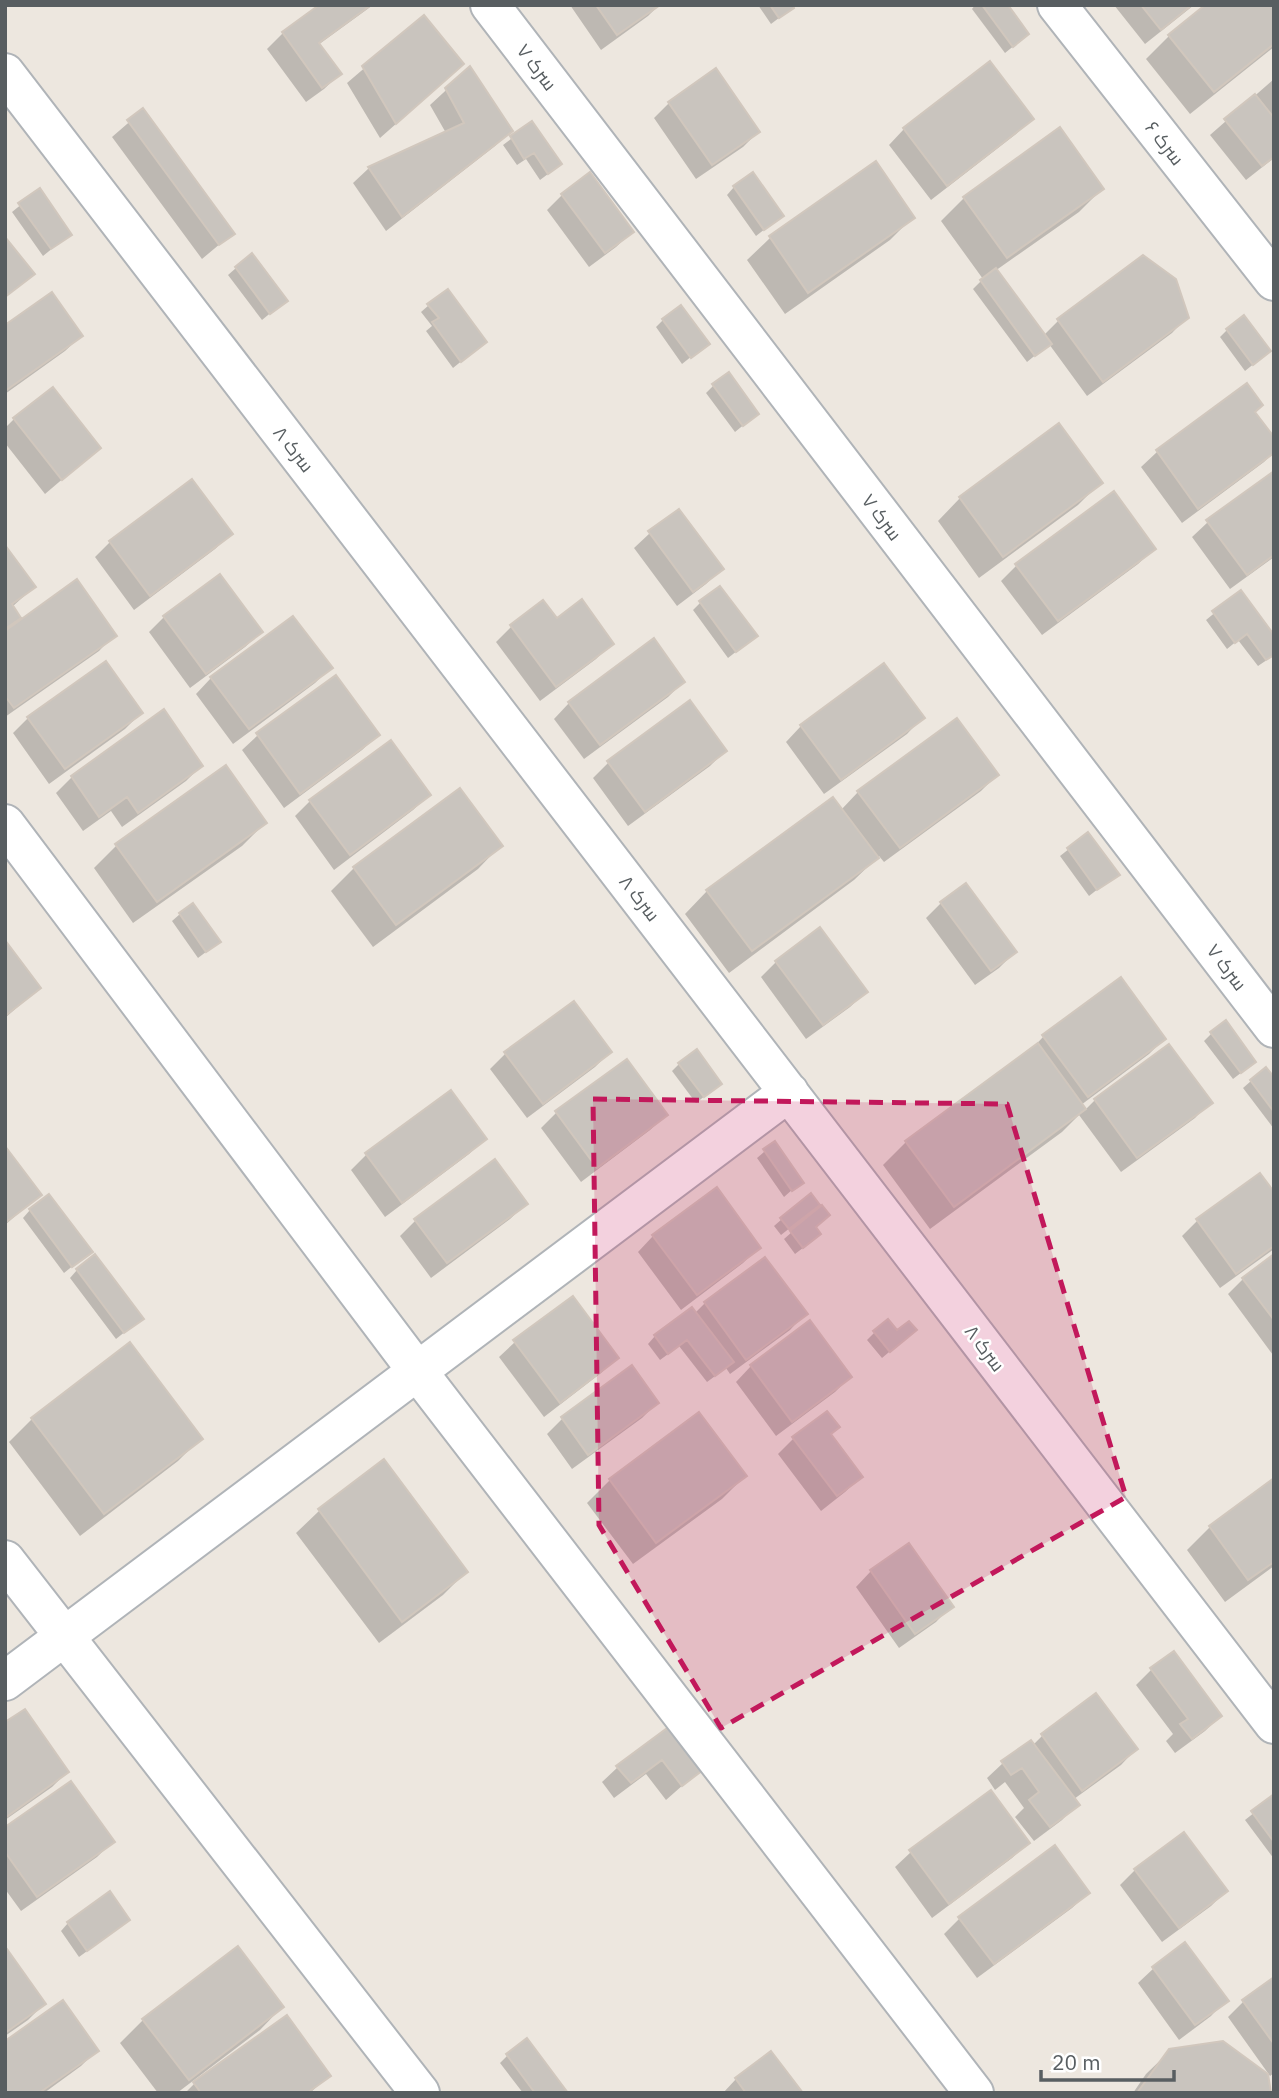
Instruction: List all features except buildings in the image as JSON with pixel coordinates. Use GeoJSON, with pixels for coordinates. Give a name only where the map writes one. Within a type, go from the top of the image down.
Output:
{"type":"FeatureCollection","features":[{"type":"Feature","properties":{"kind":"street","name":"سرک ۷"},"geometry":{"type":"LineString","coordinates":[[490,5],[1274,1028]]}},
{"type":"Feature","properties":{"kind":"street","name":"سرک ۶"},"geometry":{"type":"LineString","coordinates":[[1057,5],[1274,281]]}},
{"type":"Feature","properties":{"kind":"street","name":"سرک ۸"},"geometry":{"type":"LineString","coordinates":[[5,72],[1274,1724]]}},
{"type":"Feature","properties":{"kind":"street"},"geometry":{"type":"LineString","coordinates":[[5,824],[418,1372],[974,2093]]}},
{"type":"Feature","properties":{"kind":"street"},"geometry":{"type":"LineString","coordinates":[[5,1681],[789,1092]]}},
{"type":"Feature","properties":{"kind":"street"},"geometry":{"type":"LineString","coordinates":[[5,1560],[420,2093]]}},
{"type":"Feature","properties":{"kind":"highlighted area"},"geometry":{"type":"Polygon","coordinates":[[[593,1099],[1007,1104],[1126,1497],[721,1728],[599,1525],[593,1099]]]}}]}
